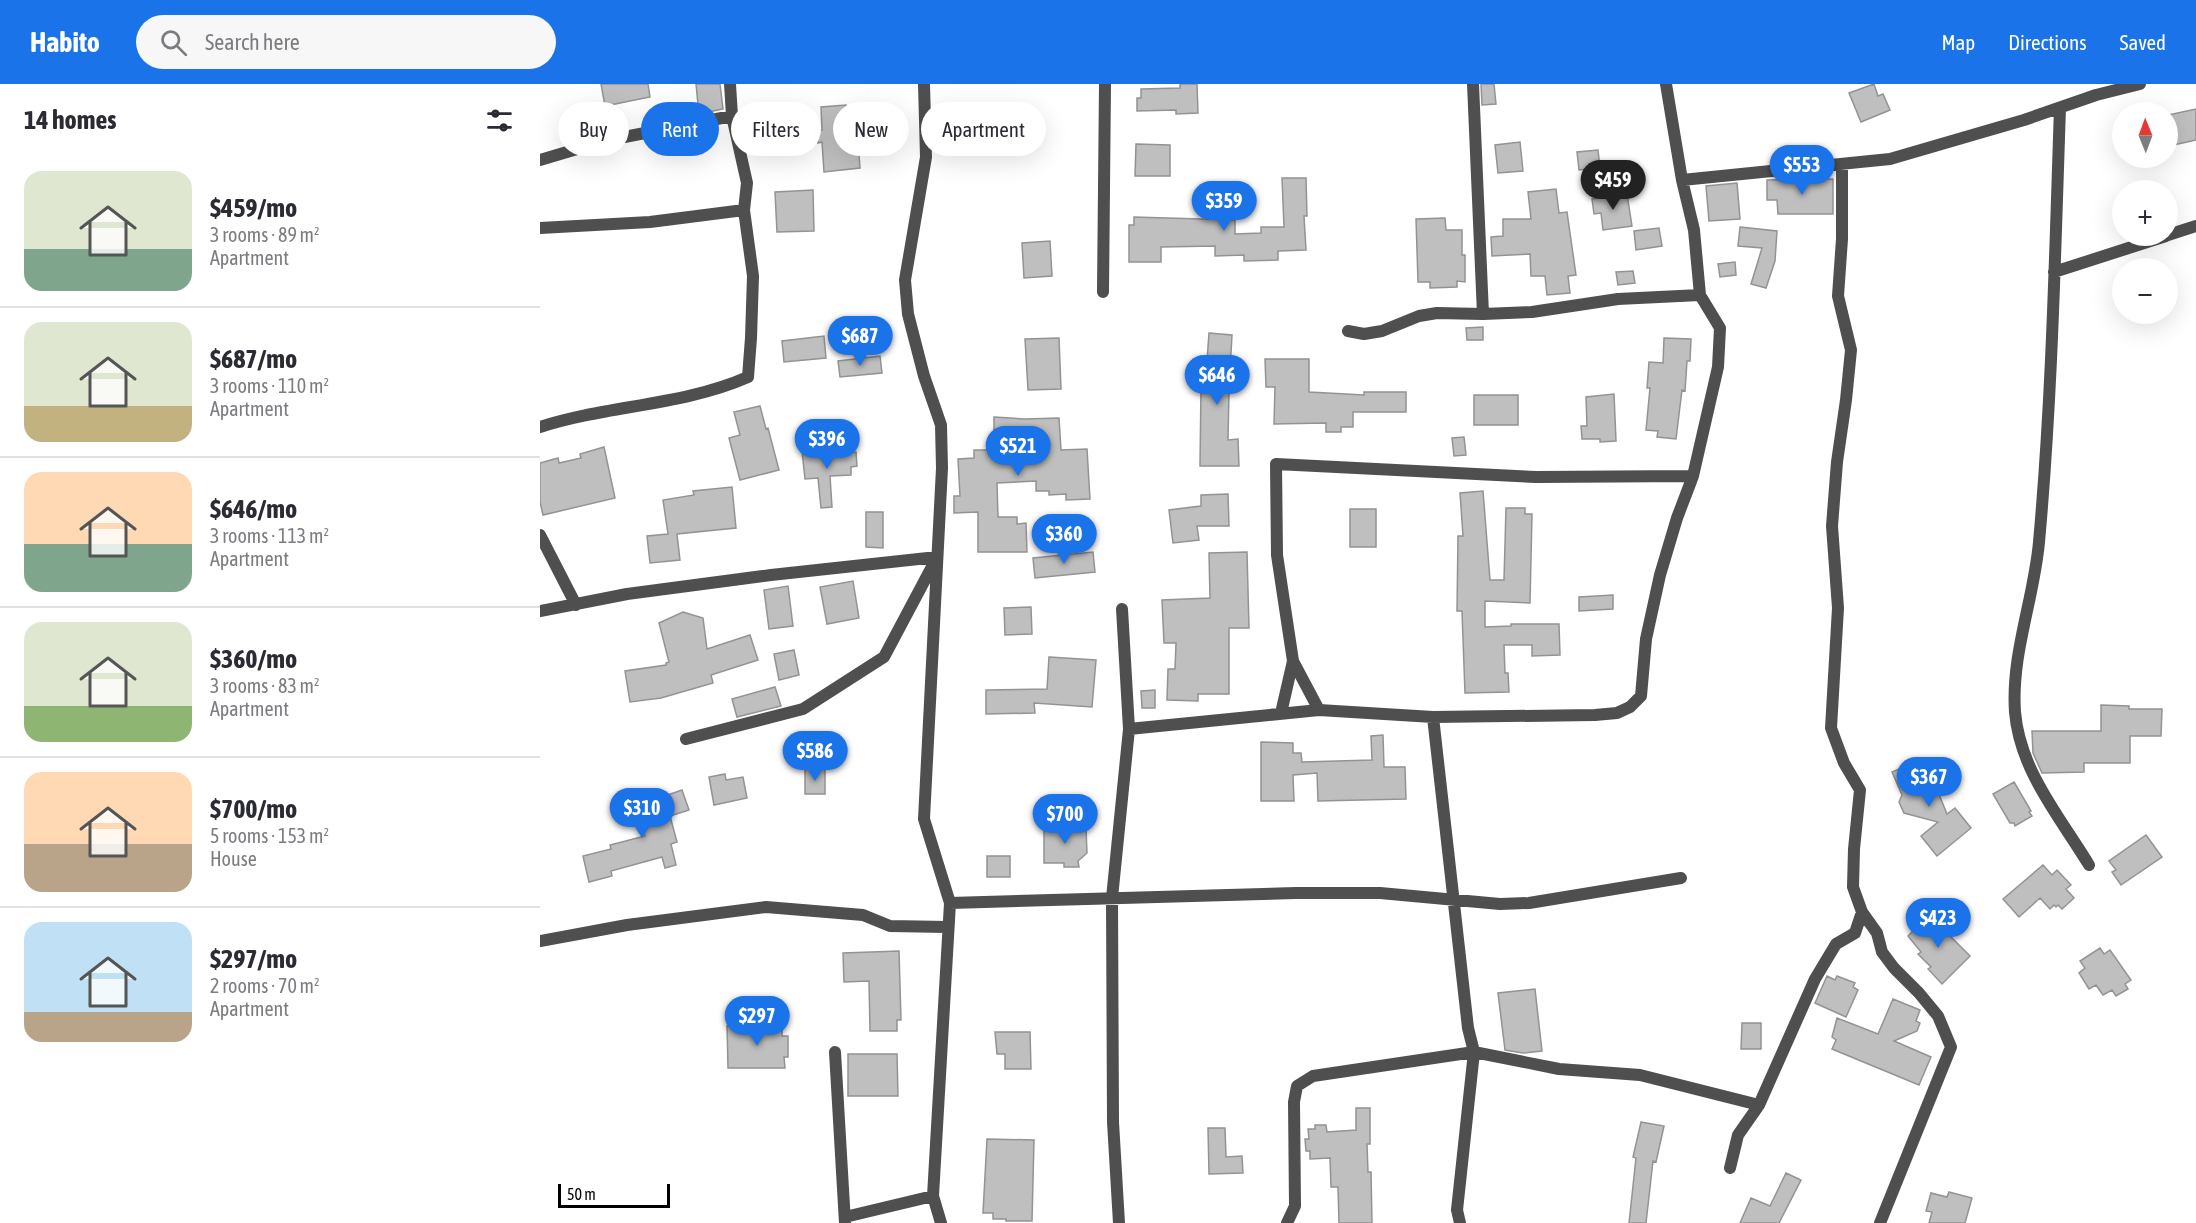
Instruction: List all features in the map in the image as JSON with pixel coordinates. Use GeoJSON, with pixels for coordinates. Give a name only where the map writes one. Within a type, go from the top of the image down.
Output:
{"type":"FeatureCollection","features":[{"type":"Feature","properties":{"kind":"street"},"geometry":{"type":"LineString","coordinates":[[729,84],[731,105]]}},
{"type":"Feature","properties":{"kind":"street"},"geometry":{"type":"LineString","coordinates":[[924,84],[926,157],[906,280],[908,314],[924,376],[941,425],[942,468],[924,819],[950,903],[933,1196],[940,1223]]}},
{"type":"Feature","properties":{"kind":"street"},"geometry":{"type":"LineString","coordinates":[[1103,292],[1105,84]]}},
{"type":"Feature","properties":{"kind":"street"},"geometry":{"type":"LineString","coordinates":[[1473,84],[1483,314]]}},
{"type":"Feature","properties":{"kind":"street"},"geometry":{"type":"LineString","coordinates":[[1129,729],[1319,710],[1433,717],[1595,715],[1617,712],[1630,707],[1641,696],[1646,639],[1660,575],[1677,518],[1693,476],[1718,367],[1720,328],[1700,295],[1694,230],[1682,180],[1666,84]]}},
{"type":"Feature","properties":{"kind":"street"},"geometry":{"type":"LineString","coordinates":[[1682,180],[1890,159],[2096,95],[2140,84]]}},
{"type":"Feature","properties":{"kind":"street"},"geometry":{"type":"LineString","coordinates":[[2060,108],[2054,273],[2039,544],[2030,604],[2016,663],[2015,713],[2025,759],[2041,790],[2089,865]]}},
{"type":"Feature","properties":{"kind":"street"},"geometry":{"type":"LineString","coordinates":[[540,160],[604,141],[731,116]]}},
{"type":"Feature","properties":{"kind":"street"},"geometry":{"type":"LineString","coordinates":[[540,428],[566,419],[682,398],[748,377],[753,276],[744,210],[747,183],[741,156]]}},
{"type":"Feature","properties":{"kind":"street"},"geometry":{"type":"LineString","coordinates":[[1842,165],[1842,239],[1838,296],[1851,350],[1837,462],[1832,526],[1838,608],[1831,728],[1844,763],[1860,790],[1853,887],[1862,912],[1877,933],[1882,952],[1938,1016],[1951,1047],[1880,1223]]}},
{"type":"Feature","properties":{"kind":"street"},"geometry":{"type":"LineString","coordinates":[[540,228],[650,222],[744,210]]}},
{"type":"Feature","properties":{"kind":"street"},"geometry":{"type":"LineString","coordinates":[[2178,232],[2196,226]]}},
{"type":"Feature","properties":{"kind":"street"},"geometry":{"type":"LineString","coordinates":[[2054,273],[2134,246]]}},
{"type":"Feature","properties":{"kind":"street"},"geometry":{"type":"LineString","coordinates":[[1347,331],[1364,334],[1383,331],[1419,316],[1437,313],[1532,312],[1618,299],[1700,295]]}},
{"type":"Feature","properties":{"kind":"street"},"geometry":{"type":"LineString","coordinates":[[1319,710],[1293,661],[1278,555],[1276,464],[1536,477],[1693,476]]}},
{"type":"Feature","properties":{"kind":"street"},"geometry":{"type":"LineString","coordinates":[[540,535],[576,605]]}},
{"type":"Feature","properties":{"kind":"street"},"geometry":{"type":"LineString","coordinates":[[540,611],[627,594],[771,575],[937,557]]}},
{"type":"Feature","properties":{"kind":"street"},"geometry":{"type":"LineString","coordinates":[[686,739],[803,709],[884,657],[937,557]]}},
{"type":"Feature","properties":{"kind":"street"},"geometry":{"type":"LineString","coordinates":[[1119,1223],[1113,1110],[1112,898],[1129,729],[1122,609]]}},
{"type":"Feature","properties":{"kind":"street"},"geometry":{"type":"LineString","coordinates":[[1281,713],[1293,661]]}},
{"type":"Feature","properties":{"kind":"street"},"geometry":{"type":"LineString","coordinates":[[1433,717],[1468,1028],[1474,1052],[1457,1210],[1460,1223]]}},
{"type":"Feature","properties":{"kind":"street"},"geometry":{"type":"LineString","coordinates":[[950,903],[1296,893],[1380,893],[1500,904],[1529,903],[1681,878]]}},
{"type":"Feature","properties":{"kind":"street"},"geometry":{"type":"LineString","coordinates":[[540,941],[627,925],[766,907],[863,915],[890,926],[947,927]]}},
{"type":"Feature","properties":{"kind":"street"},"geometry":{"type":"LineString","coordinates":[[1730,1168],[1738,1135],[1759,1105],[1815,979],[1836,944],[1855,933],[1862,912]]}},
{"type":"Feature","properties":{"kind":"street"},"geometry":{"type":"LineString","coordinates":[[835,1052],[845,1220],[933,1196]]}},
{"type":"Feature","properties":{"kind":"street"},"geometry":{"type":"LineString","coordinates":[[1287,1223],[1295,1206],[1294,1102],[1297,1086],[1313,1076],[1474,1052],[1559,1069],[1640,1076],[1759,1105]]}},
{"type":"Feature","properties":{"kind":"building"},"geometry":{"type":"Polygon","coordinates":[[[601,84],[648,84],[650,97],[625,102],[604,102],[601,84]]]}},
{"type":"Feature","properties":{"kind":"building"},"geometry":{"type":"Polygon","coordinates":[[[696,84],[720,84],[723,109],[719,110],[719,102],[698,102],[696,84]]]}},
{"type":"Feature","properties":{"kind":"building"},"geometry":{"type":"Polygon","coordinates":[[[1180,84],[1197,84],[1198,113],[1176,114],[1176,110],[1137,111],[1137,98],[1141,98],[1141,89],[1180,88],[1180,84]]]}},
{"type":"Feature","properties":{"kind":"building"},"geometry":{"type":"Polygon","coordinates":[[[1481,84],[1494,84],[1496,104],[1482,105],[1481,84]]]}},
{"type":"Feature","properties":{"kind":"building"},"geometry":{"type":"Polygon","coordinates":[[[1874,84],[1878,96],[1883,94],[1890,110],[1861,122],[1849,93],[1874,84]]]}},
{"type":"Feature","properties":{"kind":"building"},"geometry":{"type":"Polygon","coordinates":[[[833,106],[833,156],[859,156],[860,168],[824,172],[821,107],[833,106]]]}},
{"type":"Feature","properties":{"kind":"building"},"geometry":{"type":"Polygon","coordinates":[[[2196,109],[2196,140],[2178,144],[2178,113],[2196,109]]]}},
{"type":"Feature","properties":{"kind":"building"},"geometry":{"type":"Polygon","coordinates":[[[1520,142],[1523,171],[1498,173],[1495,145],[1520,142]]]}},
{"type":"Feature","properties":{"kind":"building"},"geometry":{"type":"Polygon","coordinates":[[[1136,144],[1170,145],[1170,176],[1135,176],[1136,144]]]}},
{"type":"Feature","properties":{"kind":"building"},"geometry":{"type":"Polygon","coordinates":[[[1598,150],[1600,168],[1579,170],[1577,152],[1598,150]]]}},
{"type":"Feature","properties":{"kind":"building"},"geometry":{"type":"Polygon","coordinates":[[[1282,178],[1306,178],[1307,216],[1304,216],[1306,250],[1278,251],[1278,260],[1244,261],[1244,255],[1215,256],[1215,246],[1161,247],[1161,262],[1129,262],[1129,225],[1134,225],[1134,217],[1235,220],[1235,234],[1261,233],[1261,227],[1284,227],[1282,178]]]}},
{"type":"Feature","properties":{"kind":"building"},"geometry":{"type":"Polygon","coordinates":[[[1833,179],[1833,214],[1778,214],[1777,200],[1767,200],[1767,180],[1833,179]]]}},
{"type":"Feature","properties":{"kind":"building"},"geometry":{"type":"Polygon","coordinates":[[[1737,183],[1740,219],[1709,221],[1706,186],[1737,183]]]}},
{"type":"Feature","properties":{"kind":"building"},"geometry":{"type":"Polygon","coordinates":[[[1556,189],[1559,213],[1567,212],[1576,275],[1568,276],[1570,293],[1547,295],[1545,276],[1531,276],[1530,254],[1492,256],[1491,237],[1503,236],[1503,219],[1531,219],[1528,192],[1556,189]]]}},
{"type":"Feature","properties":{"kind":"building"},"geometry":{"type":"Polygon","coordinates":[[[813,190],[814,231],[777,232],[775,192],[813,190]]]}},
{"type":"Feature","properties":{"kind":"building"},"geometry":{"type":"Polygon","coordinates":[[[1627,194],[1632,226],[1603,230],[1601,213],[1594,214],[1592,199],[1627,194]]]}},
{"type":"Feature","properties":{"kind":"building"},"geometry":{"type":"Polygon","coordinates":[[[1445,218],[1446,230],[1462,230],[1465,282],[1457,281],[1457,287],[1430,288],[1430,282],[1418,282],[1416,219],[1445,218]]]}},
{"type":"Feature","properties":{"kind":"building"},"geometry":{"type":"Polygon","coordinates":[[[1740,227],[1777,231],[1775,261],[1766,288],[1751,284],[1762,248],[1738,246],[1740,227]]]}},
{"type":"Feature","properties":{"kind":"building"},"geometry":{"type":"Polygon","coordinates":[[[1659,228],[1662,246],[1636,250],[1634,231],[1659,228]]]}},
{"type":"Feature","properties":{"kind":"building"},"geometry":{"type":"Polygon","coordinates":[[[1050,241],[1052,276],[1024,278],[1022,243],[1050,241]]]}},
{"type":"Feature","properties":{"kind":"building"},"geometry":{"type":"Polygon","coordinates":[[[1735,262],[1736,275],[1720,277],[1718,264],[1735,262]]]}},
{"type":"Feature","properties":{"kind":"building"},"geometry":{"type":"Polygon","coordinates":[[[1633,271],[1635,283],[1618,285],[1616,272],[1633,271]]]}},
{"type":"Feature","properties":{"kind":"building"},"geometry":{"type":"Polygon","coordinates":[[[1483,327],[1483,340],[1467,340],[1466,328],[1483,327]]]}},
{"type":"Feature","properties":{"kind":"building"},"geometry":{"type":"Polygon","coordinates":[[[1209,333],[1232,335],[1228,440],[1238,439],[1239,466],[1200,466],[1201,388],[1205,388],[1209,333]]]}},
{"type":"Feature","properties":{"kind":"building"},"geometry":{"type":"Polygon","coordinates":[[[824,336],[826,358],[784,362],[782,341],[824,336]]]}},
{"type":"Feature","properties":{"kind":"building"},"geometry":{"type":"Polygon","coordinates":[[[1059,338],[1061,389],[1028,390],[1025,339],[1059,338]]]}},
{"type":"Feature","properties":{"kind":"building"},"geometry":{"type":"Polygon","coordinates":[[[1664,338],[1691,339],[1690,361],[1687,361],[1685,391],[1682,390],[1676,439],[1657,437],[1658,431],[1646,430],[1650,388],[1647,388],[1649,362],[1663,363],[1664,338]]]}},
{"type":"Feature","properties":{"kind":"building"},"geometry":{"type":"Polygon","coordinates":[[[880,356],[882,373],[840,377],[838,361],[880,356]]]}},
{"type":"Feature","properties":{"kind":"building"},"geometry":{"type":"Polygon","coordinates":[[[1265,359],[1309,359],[1309,392],[1364,395],[1364,392],[1406,392],[1406,412],[1353,412],[1353,427],[1341,427],[1341,432],[1326,432],[1326,423],[1274,424],[1275,387],[1266,387],[1265,359]]]}},
{"type":"Feature","properties":{"kind":"building"},"geometry":{"type":"Polygon","coordinates":[[[1614,394],[1616,441],[1600,442],[1600,439],[1582,439],[1581,426],[1587,426],[1586,397],[1614,394]]]}},
{"type":"Feature","properties":{"kind":"building"},"geometry":{"type":"Polygon","coordinates":[[[1474,395],[1518,395],[1518,425],[1474,425],[1474,395]]]}},
{"type":"Feature","properties":{"kind":"building"},"geometry":{"type":"Polygon","coordinates":[[[760,406],[779,470],[740,480],[729,438],[740,435],[734,412],[760,406]]]}},
{"type":"Feature","properties":{"kind":"building"},"geometry":{"type":"Polygon","coordinates":[[[994,417],[1059,418],[1061,450],[1087,449],[1090,499],[1066,500],[1066,494],[1049,495],[1049,491],[1036,491],[1036,481],[997,483],[998,517],[1017,517],[1017,524],[1026,523],[1027,552],[978,552],[978,512],[954,513],[954,496],[960,496],[958,459],[974,458],[974,450],[994,450],[994,417]]]}},
{"type":"Feature","properties":{"kind":"building"},"geometry":{"type":"Polygon","coordinates":[[[1464,437],[1466,455],[1454,456],[1452,438],[1464,437]]]}},
{"type":"Feature","properties":{"kind":"building"},"geometry":{"type":"Polygon","coordinates":[[[604,447],[615,498],[543,515],[540,502],[540,463],[558,458],[559,463],[581,458],[580,454],[604,447]]]}},
{"type":"Feature","properties":{"kind":"building"},"geometry":{"type":"Polygon","coordinates":[[[819,449],[819,451],[826,450],[826,453],[856,452],[857,466],[851,467],[851,475],[830,476],[832,507],[821,508],[818,478],[805,479],[802,451],[819,449]]]}},
{"type":"Feature","properties":{"kind":"building"},"geometry":{"type":"Polygon","coordinates":[[[732,487],[736,528],[677,534],[680,560],[650,563],[647,536],[668,534],[663,500],[694,495],[693,491],[732,487]]]}},
{"type":"Feature","properties":{"kind":"building"},"geometry":{"type":"Polygon","coordinates":[[[1483,491],[1490,580],[1504,580],[1506,508],[1525,508],[1525,514],[1532,514],[1530,603],[1485,601],[1485,627],[1511,626],[1511,624],[1559,624],[1560,655],[1532,656],[1532,645],[1504,645],[1505,673],[1508,673],[1509,692],[1465,693],[1462,611],[1457,611],[1458,536],[1463,536],[1460,493],[1483,491]]]}},
{"type":"Feature","properties":{"kind":"building"},"geometry":{"type":"Polygon","coordinates":[[[1228,494],[1229,526],[1197,526],[1199,540],[1173,543],[1169,510],[1201,506],[1201,495],[1228,494]]]}},
{"type":"Feature","properties":{"kind":"building"},"geometry":{"type":"Polygon","coordinates":[[[1350,509],[1376,509],[1376,547],[1350,547],[1350,509]]]}},
{"type":"Feature","properties":{"kind":"building"},"geometry":{"type":"Polygon","coordinates":[[[866,512],[883,512],[883,548],[866,547],[866,512]]]}},
{"type":"Feature","properties":{"kind":"building"},"geometry":{"type":"Polygon","coordinates":[[[1093,552],[1095,572],[1035,578],[1033,558],[1093,552]]]}},
{"type":"Feature","properties":{"kind":"building"},"geometry":{"type":"Polygon","coordinates":[[[1247,552],[1249,628],[1229,628],[1229,694],[1198,694],[1198,701],[1167,700],[1168,669],[1175,669],[1176,643],[1164,643],[1162,600],[1210,598],[1209,553],[1247,552]]]}},
{"type":"Feature","properties":{"kind":"building"},"geometry":{"type":"Polygon","coordinates":[[[853,581],[859,618],[827,624],[820,587],[853,581]]]}},
{"type":"Feature","properties":{"kind":"building"},"geometry":{"type":"Polygon","coordinates":[[[788,586],[793,626],[769,629],[764,590],[788,586]]]}},
{"type":"Feature","properties":{"kind":"building"},"geometry":{"type":"Polygon","coordinates":[[[1613,595],[1613,609],[1579,611],[1579,597],[1613,595]]]}},
{"type":"Feature","properties":{"kind":"building"},"geometry":{"type":"Polygon","coordinates":[[[1031,607],[1032,634],[1005,635],[1004,608],[1031,607]]]}},
{"type":"Feature","properties":{"kind":"building"},"geometry":{"type":"Polygon","coordinates":[[[683,612],[703,618],[707,649],[750,635],[758,660],[711,675],[713,683],[661,698],[630,702],[625,671],[666,665],[669,662],[659,623],[683,612]]]}},
{"type":"Feature","properties":{"kind":"building"},"geometry":{"type":"Polygon","coordinates":[[[794,650],[799,675],[779,680],[774,654],[794,650]]]}},
{"type":"Feature","properties":{"kind":"building"},"geometry":{"type":"Polygon","coordinates":[[[1049,657],[1096,660],[1092,707],[1034,703],[1035,713],[986,714],[986,690],[1047,689],[1049,657]]]}},
{"type":"Feature","properties":{"kind":"building"},"geometry":{"type":"Polygon","coordinates":[[[775,687],[781,706],[737,717],[732,699],[775,687]]]}},
{"type":"Feature","properties":{"kind":"building"},"geometry":{"type":"Polygon","coordinates":[[[1155,690],[1155,708],[1142,708],[1141,691],[1155,690]]]}},
{"type":"Feature","properties":{"kind":"building"},"geometry":{"type":"Polygon","coordinates":[[[2101,705],[2129,706],[2129,709],[2162,709],[2161,736],[2130,736],[2130,763],[2084,763],[2084,772],[2042,773],[2033,753],[2032,731],[2101,731],[2101,705]]]}},
{"type":"Feature","properties":{"kind":"building"},"geometry":{"type":"Polygon","coordinates":[[[1383,735],[1384,767],[1405,767],[1406,799],[1318,801],[1317,773],[1293,775],[1294,801],[1261,801],[1261,742],[1293,743],[1293,753],[1301,753],[1302,762],[1372,760],[1371,736],[1383,735]]]}},
{"type":"Feature","properties":{"kind":"building"},"geometry":{"type":"Polygon","coordinates":[[[1921,760],[1935,794],[1938,792],[1947,814],[1955,808],[1971,828],[1937,856],[1921,836],[1938,822],[1904,813],[1899,802],[1902,795],[1892,772],[1921,760]]]}},
{"type":"Feature","properties":{"kind":"building"},"geometry":{"type":"Polygon","coordinates":[[[805,769],[825,769],[825,794],[805,794],[805,769]]]}},
{"type":"Feature","properties":{"kind":"building"},"geometry":{"type":"Polygon","coordinates":[[[725,774],[726,780],[743,777],[747,798],[714,805],[709,777],[725,774]]]}},
{"type":"Feature","properties":{"kind":"building"},"geometry":{"type":"Polygon","coordinates":[[[2014,782],[2032,816],[2015,826],[2014,823],[2010,823],[1993,794],[2014,782]]]}},
{"type":"Feature","properties":{"kind":"building"},"geometry":{"type":"Polygon","coordinates":[[[682,790],[689,810],[670,816],[677,842],[671,844],[676,865],[665,868],[662,857],[611,871],[612,876],[589,882],[583,856],[611,849],[610,845],[645,836],[636,806],[682,790]]]}},
{"type":"Feature","properties":{"kind":"building"},"geometry":{"type":"Polygon","coordinates":[[[1057,824],[1071,824],[1071,828],[1086,828],[1087,853],[1078,861],[1079,867],[1064,867],[1064,863],[1044,863],[1044,830],[1057,830],[1057,824]]]}},
{"type":"Feature","properties":{"kind":"building"},"geometry":{"type":"Polygon","coordinates":[[[2146,835],[2162,857],[2121,885],[2112,872],[2116,870],[2109,861],[2146,835]]]}},
{"type":"Feature","properties":{"kind":"building"},"geometry":{"type":"Polygon","coordinates":[[[987,856],[1010,856],[1010,877],[987,877],[987,856]]]}},
{"type":"Feature","properties":{"kind":"building"},"geometry":{"type":"Polygon","coordinates":[[[2043,865],[2052,875],[2057,870],[2071,885],[2066,889],[2074,898],[2062,909],[2054,905],[2050,909],[2040,898],[2019,917],[2003,899],[2043,865]]]}},
{"type":"Feature","properties":{"kind":"building"},"geometry":{"type":"Polygon","coordinates":[[[1929,915],[1970,956],[1942,984],[1928,969],[1931,967],[1918,954],[1921,952],[1908,936],[1929,915]]]}},
{"type":"Feature","properties":{"kind":"building"},"geometry":{"type":"Polygon","coordinates":[[[2100,948],[2104,954],[2110,950],[2131,980],[2125,984],[2128,989],[2116,996],[2112,990],[2103,995],[2096,985],[2089,989],[2079,973],[2085,968],[2080,961],[2100,948]]]}},
{"type":"Feature","properties":{"kind":"building"},"geometry":{"type":"Polygon","coordinates":[[[899,951],[901,1020],[897,1020],[897,1031],[870,1031],[869,981],[844,982],[843,953],[899,951]]]}},
{"type":"Feature","properties":{"kind":"building"},"geometry":{"type":"Polygon","coordinates":[[[1827,976],[1835,980],[1837,976],[1855,983],[1853,987],[1858,990],[1846,1017],[1815,1003],[1827,976]]]}},
{"type":"Feature","properties":{"kind":"building"},"geometry":{"type":"Polygon","coordinates":[[[1535,989],[1542,1051],[1523,1053],[1505,1050],[1498,993],[1535,989]]]}},
{"type":"Feature","properties":{"kind":"building"},"geometry":{"type":"Polygon","coordinates":[[[1893,999],[1920,1010],[1916,1021],[1920,1023],[1917,1031],[1894,1041],[1931,1057],[1919,1085],[1832,1049],[1836,1040],[1832,1037],[1837,1018],[1878,1034],[1893,999]]]}},
{"type":"Feature","properties":{"kind":"building"},"geometry":{"type":"Polygon","coordinates":[[[1742,1023],[1761,1023],[1761,1049],[1741,1049],[1742,1023]]]}},
{"type":"Feature","properties":{"kind":"building"},"geometry":{"type":"Polygon","coordinates":[[[782,1025],[782,1036],[788,1036],[788,1057],[784,1057],[785,1068],[728,1068],[727,1026],[782,1025]]]}},
{"type":"Feature","properties":{"kind":"building"},"geometry":{"type":"Polygon","coordinates":[[[995,1032],[1030,1032],[1031,1069],[1005,1069],[1005,1054],[997,1054],[995,1032]]]}},
{"type":"Feature","properties":{"kind":"building"},"geometry":{"type":"Polygon","coordinates":[[[848,1054],[897,1054],[898,1096],[848,1096],[848,1054]]]}},
{"type":"Feature","properties":{"kind":"building"},"geometry":{"type":"Polygon","coordinates":[[[1356,1108],[1370,1108],[1370,1144],[1367,1144],[1368,1172],[1371,1172],[1372,1223],[1339,1223],[1338,1187],[1331,1187],[1330,1158],[1310,1159],[1310,1151],[1306,1151],[1305,1139],[1309,1139],[1308,1129],[1315,1129],[1315,1125],[1326,1125],[1327,1132],[1356,1130],[1356,1108]]]}},
{"type":"Feature","properties":{"kind":"building"},"geometry":{"type":"Polygon","coordinates":[[[1641,1122],[1664,1126],[1656,1162],[1653,1161],[1646,1223],[1629,1223],[1636,1158],[1633,1157],[1641,1122]]]}},
{"type":"Feature","properties":{"kind":"building"},"geometry":{"type":"Polygon","coordinates":[[[1208,1128],[1225,1128],[1226,1157],[1242,1156],[1243,1173],[1209,1174],[1208,1128]]]}},
{"type":"Feature","properties":{"kind":"building"},"geometry":{"type":"Polygon","coordinates":[[[987,1139],[1034,1140],[1032,1221],[993,1219],[993,1213],[983,1213],[987,1139]]]}},
{"type":"Feature","properties":{"kind":"building"},"geometry":{"type":"Polygon","coordinates":[[[1786,1173],[1801,1180],[1779,1223],[1740,1223],[1751,1198],[1770,1206],[1786,1173]]]}},
{"type":"Feature","properties":{"kind":"building"},"geometry":{"type":"Polygon","coordinates":[[[1949,1192],[1972,1198],[1965,1223],[1929,1223],[1932,1212],[1926,1211],[1931,1193],[1947,1197],[1949,1192]]]}}]}
